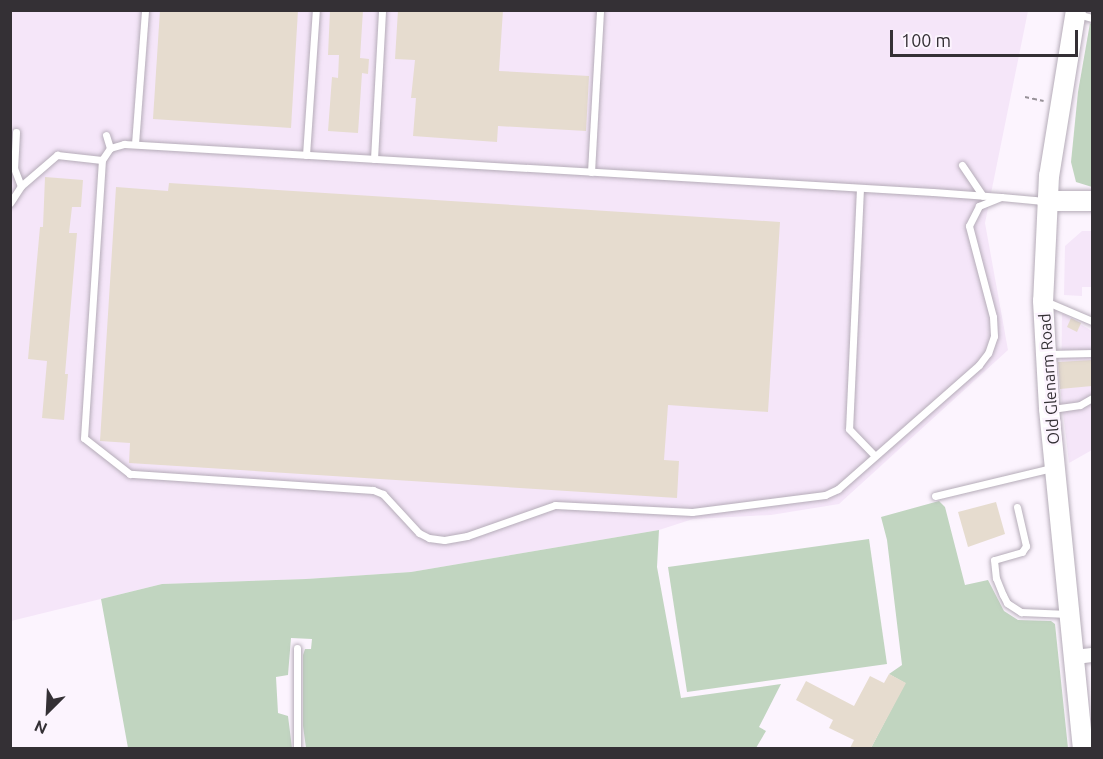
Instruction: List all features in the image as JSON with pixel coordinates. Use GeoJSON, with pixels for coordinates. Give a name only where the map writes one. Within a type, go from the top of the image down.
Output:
{"type":"FeatureCollection","features":[{"type":"Feature","properties":{"kind":"street","name":"Old Glenarm Road"},"geometry":{"type":"LineString","coordinates":[[1081,14],[1059,104],[1047,201],[1043,301],[1049,409],[1071,614],[1083,656],[1083,748]]}},
{"type":"Feature","properties":{"kind":"street"},"geometry":{"type":"LineString","coordinates":[[1047,201],[1092,201]]}},
{"type":"Feature","properties":{"kind":"lane"},"geometry":{"type":"LineString","coordinates":[[135,144],[145,10]]}},
{"type":"Feature","properties":{"kind":"lane"},"geometry":{"type":"LineString","coordinates":[[306,154],[316,10]]}},
{"type":"Feature","properties":{"kind":"lane"},"geometry":{"type":"LineString","coordinates":[[374,159],[382,10]]}},
{"type":"Feature","properties":{"kind":"lane"},"geometry":{"type":"LineString","coordinates":[[591,172],[600,10]]}},
{"type":"Feature","properties":{"kind":"lane"},"geometry":{"type":"LineString","coordinates":[[16,132],[14,168],[21,186]]}},
{"type":"Feature","properties":{"kind":"lane"},"geometry":{"type":"LineString","coordinates":[[106,135],[110,148]]}},
{"type":"Feature","properties":{"kind":"lane"},"geometry":{"type":"LineString","coordinates":[[1001,197],[979,206],[969,226],[993,316],[994,336],[991,348],[979,365],[838,489],[825,495],[692,512],[555,506],[467,536],[444,540],[429,538],[419,533],[383,494],[373,490],[126,472],[84,438],[102,160],[110,148],[124,144],[860,188],[1001,197],[1047,201]]}},
{"type":"Feature","properties":{"kind":"lane"},"geometry":{"type":"LineString","coordinates":[[10,203],[21,186],[57,155],[102,160]]}},
{"type":"Feature","properties":{"kind":"lane"},"geometry":{"type":"LineString","coordinates":[[962,165],[983,196]]}},
{"type":"Feature","properties":{"kind":"lane"},"geometry":{"type":"LineString","coordinates":[[860,188],[849,429],[875,456]]}},
{"type":"Feature","properties":{"kind":"lane"},"geometry":{"type":"LineString","coordinates":[[1043,301],[1092,321]]}},
{"type":"Feature","properties":{"kind":"lane"},"geometry":{"type":"LineString","coordinates":[[1045,355],[1092,352]]}},
{"type":"Feature","properties":{"kind":"lane"},"geometry":{"type":"LineString","coordinates":[[1049,409],[1080,405],[1092,398]]}},
{"type":"Feature","properties":{"kind":"lane"},"geometry":{"type":"LineString","coordinates":[[935,496],[1033,470],[1055,467]]}},
{"type":"Feature","properties":{"kind":"lane"},"geometry":{"type":"LineString","coordinates":[[1017,507],[1026,546],[1022,552],[994,560],[996,578],[1002,595],[1007,603],[1020,612],[1071,614]]}},
{"type":"Feature","properties":{"kind":"lane"},"geometry":{"type":"LineString","coordinates":[[297,648],[297,748]]}},
{"type":"Feature","properties":{"kind":"path"},"geometry":{"type":"LineString","coordinates":[[1026,97],[1059,104]]}},
{"type":"Feature","properties":{"kind":"shaded area"},"geometry":{"type":"Polygon","coordinates":[[[10,11],[1028,11],[985,223],[1008,350],[839,504],[771,515],[693,519],[659,530],[411,572],[306,579],[162,584],[11,621],[10,11]]]}},
{"type":"Feature","properties":{"kind":"shaded area"},"geometry":{"type":"Polygon","coordinates":[[[1082,231],[1092,231],[1092,287],[1082,287],[1082,296],[1064,295],[1065,246],[1082,231]]]}},
{"type":"Feature","properties":{"kind":"shaded area"},"geometry":{"type":"Polygon","coordinates":[[[1062,313],[1092,331],[1092,450],[1069,463],[1061,395],[1062,313]]]}},
{"type":"Feature","properties":{"kind":"green space"},"geometry":{"type":"Polygon","coordinates":[[[1090,23],[1092,25],[1092,187],[1076,182],[1071,162],[1078,92],[1090,23]]]}},
{"type":"Feature","properties":{"kind":"green space"},"geometry":{"type":"Polygon","coordinates":[[[939,501],[945,507],[965,585],[988,580],[1004,611],[1018,620],[1051,621],[1055,624],[1068,748],[871,748],[905,683],[889,674],[902,665],[887,540],[881,517],[939,501]]]}},
{"type":"Feature","properties":{"kind":"green space"},"geometry":{"type":"Polygon","coordinates":[[[659,530],[657,567],[681,698],[781,684],[759,727],[766,731],[756,748],[306,748],[303,726],[303,655],[305,649],[311,649],[312,639],[291,638],[288,675],[276,677],[278,713],[288,716],[292,748],[128,748],[101,599],[162,584],[306,579],[411,572],[659,530]]]}},
{"type":"Feature","properties":{"kind":"green space"},"geometry":{"type":"Polygon","coordinates":[[[869,539],[887,664],[687,692],[668,567],[869,539]]]}},
{"type":"Feature","properties":{"kind":"building"},"geometry":{"type":"Polygon","coordinates":[[[160,10],[298,10],[291,128],[153,119],[160,10]]]}},
{"type":"Feature","properties":{"kind":"building"},"geometry":{"type":"Polygon","coordinates":[[[330,10],[363,10],[360,58],[369,59],[368,74],[362,73],[358,133],[328,131],[332,77],[338,78],[339,55],[328,55],[330,10]]]}},
{"type":"Feature","properties":{"kind":"building"},"geometry":{"type":"Polygon","coordinates":[[[398,10],[503,10],[499,71],[589,76],[586,131],[498,126],[497,142],[413,136],[416,98],[411,98],[415,60],[395,59],[398,10]]]}},
{"type":"Feature","properties":{"kind":"building"},"geometry":{"type":"Polygon","coordinates":[[[45,177],[83,180],[81,207],[72,207],[69,233],[77,233],[65,374],[68,374],[64,420],[42,418],[47,361],[28,359],[40,227],[43,227],[45,177]]]}},
{"type":"Feature","properties":{"kind":"building"},"geometry":{"type":"Polygon","coordinates":[[[169,183],[780,222],[768,412],[668,405],[664,460],[679,461],[677,498],[129,463],[130,443],[100,441],[116,187],[168,191],[169,183]]]}},
{"type":"Feature","properties":{"kind":"building"},"geometry":{"type":"Polygon","coordinates":[[[1071,318],[1081,323],[1077,332],[1067,327],[1071,318]]]}},
{"type":"Feature","properties":{"kind":"building"},"geometry":{"type":"Polygon","coordinates":[[[1092,360],[1092,386],[1060,389],[1058,362],[1092,360]]]}},
{"type":"Feature","properties":{"kind":"building"},"geometry":{"type":"Polygon","coordinates":[[[996,502],[1005,534],[968,547],[958,512],[996,502]]]}},
{"type":"Feature","properties":{"kind":"building"},"geometry":{"type":"Polygon","coordinates":[[[889,674],[906,683],[871,748],[850,748],[854,740],[829,728],[833,720],[796,700],[806,681],[854,706],[870,676],[884,683],[889,674]]]}}]}
